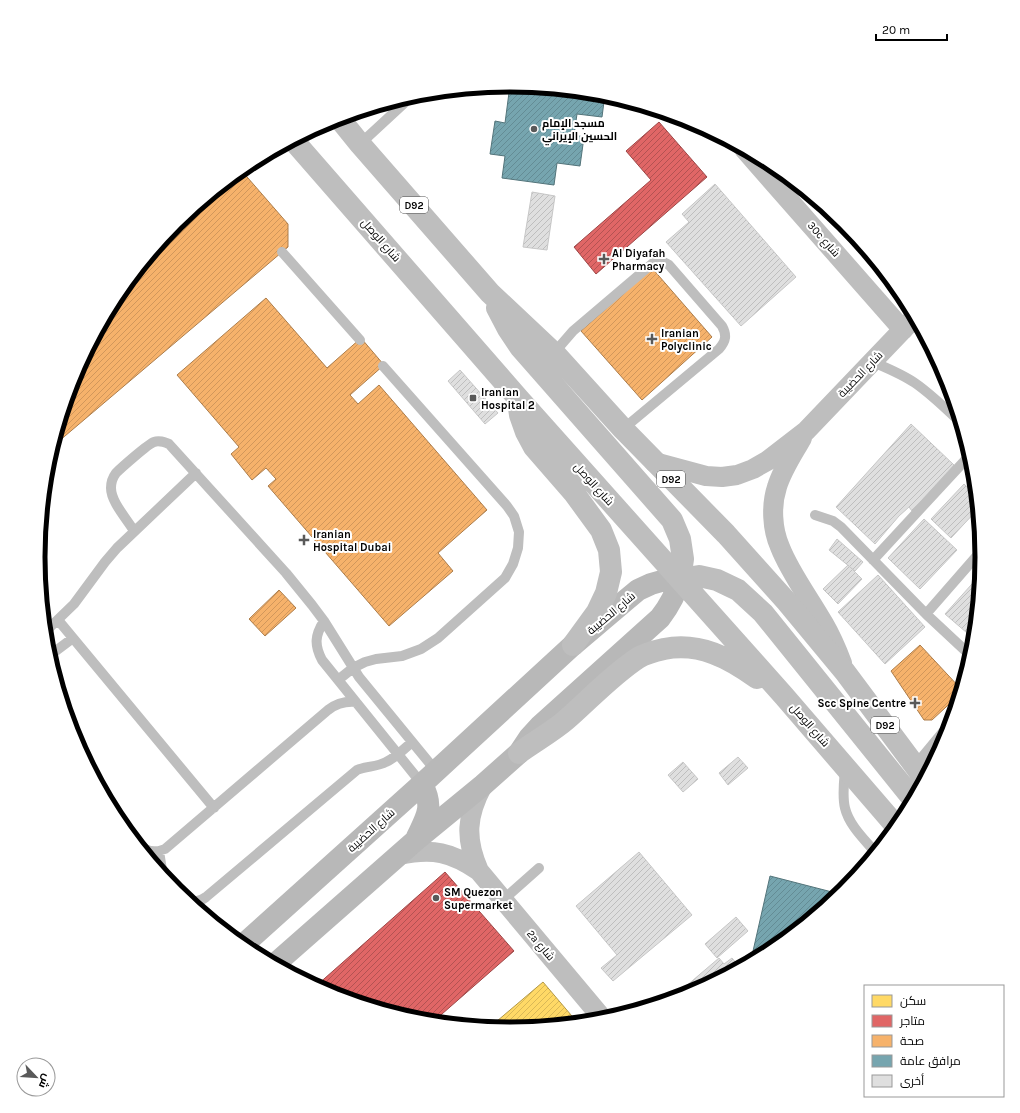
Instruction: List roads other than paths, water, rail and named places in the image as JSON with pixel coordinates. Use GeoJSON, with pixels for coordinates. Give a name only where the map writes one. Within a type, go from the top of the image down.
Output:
{"type":"FeatureCollection","features":[{"type":"Feature","properties":{"kind":"main road","name":"D92"},"geometry":{"type":"LineString","coordinates":[[343,123],[490,293],[556,355],[623,429],[731,540],[787,602],[845,672],[921,774]]}},
{"type":"Feature","properties":{"kind":"main road","name":"شارع الوصل"},"geometry":{"type":"LineString","coordinates":[[296,144],[518,398],[784,696],[892,822]]}},
{"type":"Feature","properties":{"kind":"main road"},"geometry":{"type":"LineString","coordinates":[[490,293],[508,329],[520,347],[672,520],[680,539],[683,559],[680,579],[699,576],[718,580],[738,590],[763,613],[910,795]]}},
{"type":"Feature","properties":{"kind":"main road"},"geometry":{"type":"LineString","coordinates":[[518,398],[520,415],[534,447],[574,493],[597,524],[609,550],[611,572],[606,593],[597,612],[572,645]]}},
{"type":"Feature","properties":{"kind":"main road"},"geometry":{"type":"LineString","coordinates":[[518,753],[564,721],[639,657],[660,650],[671,648],[693,648],[715,653],[738,664],[784,696]]}},
{"type":"Feature","properties":{"kind":"street","name":"30c شارع"},"geometry":{"type":"LineString","coordinates":[[758,164],[909,324]]}},
{"type":"Feature","properties":{"kind":"street","name":"شارع الحضيبة"},"geometry":{"type":"LineString","coordinates":[[654,462],[706,476],[722,477],[737,475],[753,469],[767,461],[806,431],[909,324]]}},
{"type":"Feature","properties":{"kind":"street","name":"شارع الحضيبة"},"geometry":{"type":"LineString","coordinates":[[806,431],[782,474],[777,487],[774,500],[775,530],[779,546],[786,561],[824,624],[836,648],[845,672]]}},
{"type":"Feature","properties":{"kind":"street","name":"شارع الحضيبة"},"geometry":{"type":"LineString","coordinates":[[248,940],[429,778],[572,645],[638,590],[665,580],[680,579]]}},
{"type":"Feature","properties":{"kind":"street"},"geometry":{"type":"LineString","coordinates":[[279,960],[416,840],[483,785],[518,753],[540,726],[660,618],[673,600],[680,579]]}},
{"type":"Feature","properties":{"kind":"street"},"geometry":{"type":"LineString","coordinates":[[416,840],[427,816],[429,804],[429,778]]}},
{"type":"Feature","properties":{"kind":"street","name":"2a شارع"},"geometry":{"type":"LineString","coordinates":[[483,785],[476,798],[471,813],[469,828],[473,857],[479,871],[598,1013]]}},
{"type":"Feature","properties":{"kind":"street","name":"2a شارع"},"geometry":{"type":"LineString","coordinates":[[399,855],[433,851],[455,857],[479,871]]}},
{"type":"Feature","properties":{"kind":"lane"},"geometry":{"type":"LineString","coordinates":[[360,144],[405,103]]}},
{"type":"Feature","properties":{"kind":"lane"},"geometry":{"type":"LineString","coordinates":[[282,252],[360,340]]}},
{"type":"Feature","properties":{"kind":"lane"},"geometry":{"type":"LineString","coordinates":[[556,355],[560,346],[573,331],[653,263],[658,261],[669,265],[722,326],[725,331],[725,338],[719,349],[623,429]]}},
{"type":"Feature","properties":{"kind":"lane"},"geometry":{"type":"LineString","coordinates":[[873,362],[914,383],[933,397],[952,415]]}},
{"type":"Feature","properties":{"kind":"lane"},"geometry":{"type":"LineString","coordinates":[[338,680],[353,668],[364,662],[402,656],[421,649],[438,638],[505,578],[513,564],[518,548],[519,532],[514,516],[507,506],[383,366]]}},
{"type":"Feature","properties":{"kind":"lane"},"geometry":{"type":"LineString","coordinates":[[134,531],[112,496],[111,488],[113,480],[116,473],[148,445],[154,442],[162,441],[169,444],[286,573],[324,621],[365,685],[412,742],[429,778]]}},
{"type":"Feature","properties":{"kind":"lane"},"geometry":{"type":"LineString","coordinates":[[873,560],[965,460]]}},
{"type":"Feature","properties":{"kind":"lane"},"geometry":{"type":"LineString","coordinates":[[51,627],[74,604],[105,562],[134,531],[196,473]]}},
{"type":"Feature","properties":{"kind":"lane"},"geometry":{"type":"LineString","coordinates":[[815,514],[833,521],[841,527],[926,614],[965,651]]}},
{"type":"Feature","properties":{"kind":"lane"},"geometry":{"type":"LineString","coordinates":[[926,614],[975,559]]}},
{"type":"Feature","properties":{"kind":"lane"},"geometry":{"type":"LineString","coordinates":[[58,620],[214,808]]}},
{"type":"Feature","properties":{"kind":"lane"},"geometry":{"type":"LineString","coordinates":[[324,621],[316,641],[317,649],[322,660],[398,754],[429,778]]}},
{"type":"Feature","properties":{"kind":"lane"},"geometry":{"type":"LineString","coordinates":[[55,652],[72,638]]}},
{"type":"Feature","properties":{"kind":"lane"},"geometry":{"type":"LineString","coordinates":[[151,852],[166,849],[334,705],[356,702]]}},
{"type":"Feature","properties":{"kind":"lane"},"geometry":{"type":"LineString","coordinates":[[198,901],[206,897],[357,770],[362,767],[385,763],[412,742]]}},
{"type":"Feature","properties":{"kind":"lane"},"geometry":{"type":"LineString","coordinates":[[845,766],[844,800],[846,813],[852,824],[872,848]]}},
{"type":"Feature","properties":{"kind":"lane"},"geometry":{"type":"LineString","coordinates":[[159,851],[161,864]]}},
{"type":"Feature","properties":{"kind":"lane"},"geometry":{"type":"LineString","coordinates":[[503,900],[540,868]]}},
{"type":"Feature","properties":{"kind":"place","name":"مسجد الإمام الحسين الإيراني"},"geometry":{"type":"Point","coordinates":[534,129]}},
{"type":"Feature","properties":{"kind":"place","name":"Al Diyafah Pharmacy"},"geometry":{"type":"Point","coordinates":[604,259]}},
{"type":"Feature","properties":{"kind":"place","name":"Iranian Polyclinic"},"geometry":{"type":"Point","coordinates":[652,339]}},
{"type":"Feature","properties":{"kind":"place","name":"Iranian Hospital 2"},"geometry":{"type":"Point","coordinates":[473,398]}},
{"type":"Feature","properties":{"kind":"place","name":"Iranian Hospital Dubai"},"geometry":{"type":"Point","coordinates":[304,540]}},
{"type":"Feature","properties":{"kind":"place","name":"Scc Spine Centre"},"geometry":{"type":"Point","coordinates":[915,703]}},
{"type":"Feature","properties":{"kind":"place","name":"SM Quezon Supermarket"},"geometry":{"type":"Point","coordinates":[436,898]}}]}
